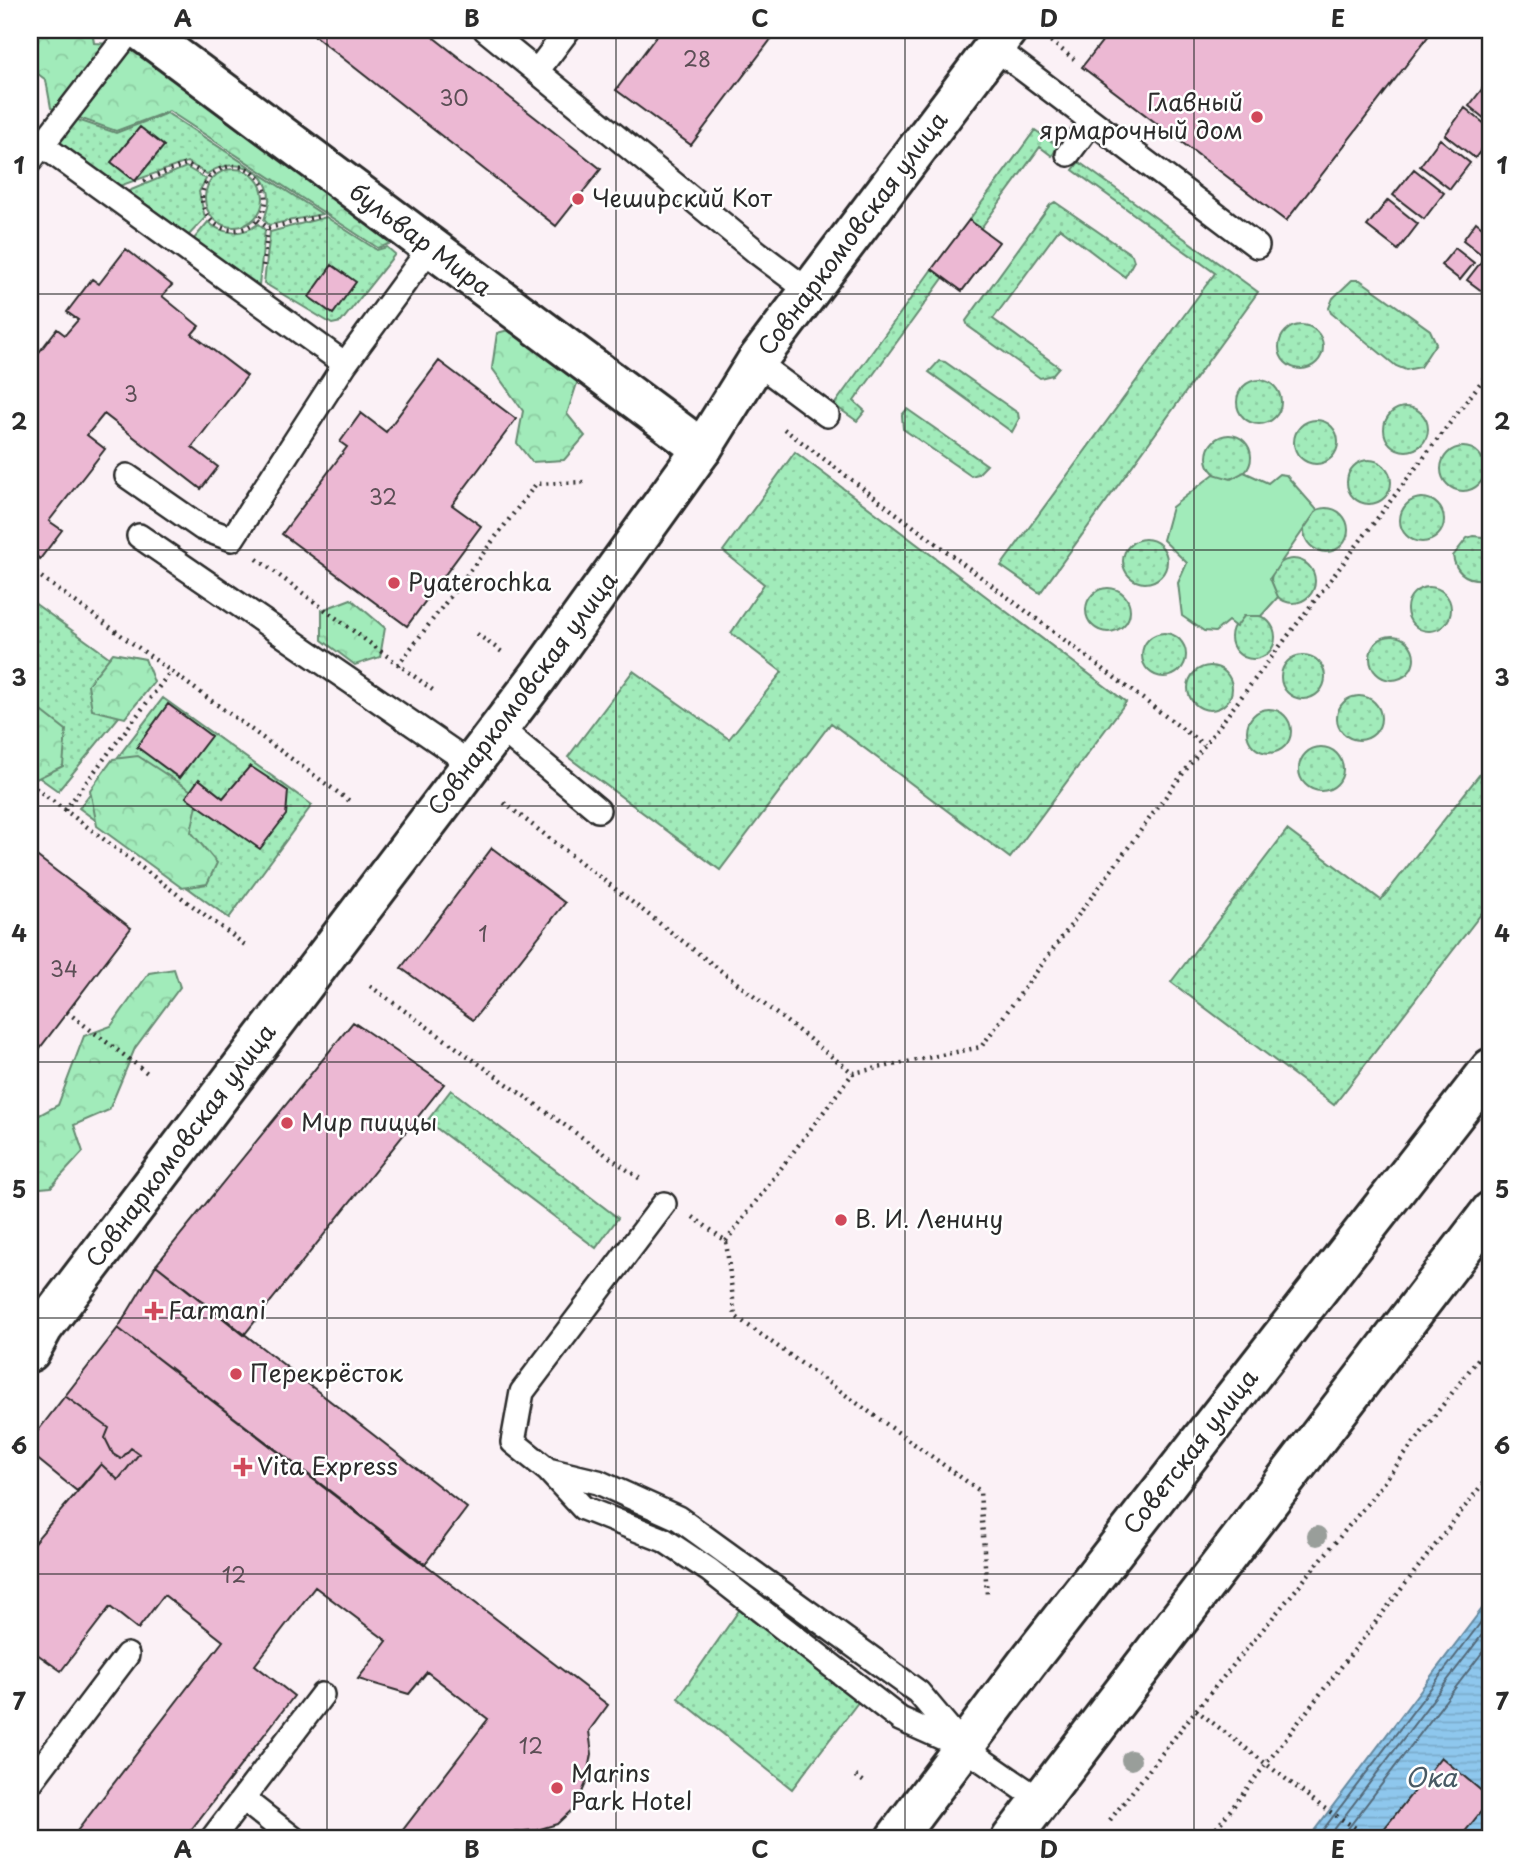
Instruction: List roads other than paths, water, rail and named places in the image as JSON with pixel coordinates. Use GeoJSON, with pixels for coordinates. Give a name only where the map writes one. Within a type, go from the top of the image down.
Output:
{"type":"FeatureCollection","features":[{"type":"Feature","properties":{"kind":"street","name":"бульвар Мира"},"geometry":{"type":"LineString","coordinates":[[140,30],[702,449]]}},
{"type":"Feature","properties":{"kind":"street","name":"Совнаркомовская улица"},"geometry":{"type":"LineString","coordinates":[[30,1352],[43,1328],[538,677],[702,449],[756,362],[1001,38]]}},
{"type":"Feature","properties":{"kind":"street","name":"Советская улица"},"geometry":{"type":"LineString","coordinates":[[895,1839],[964,1746],[1491,1068]]}},
{"type":"Feature","properties":{"kind":"street"},"geometry":{"type":"LineString","coordinates":[[1012,1839],[1491,1211]]}},
{"type":"Feature","properties":{"kind":"lane"},"geometry":{"type":"LineString","coordinates":[[131,30],[36,153],[110,194],[345,364]]}},
{"type":"Feature","properties":{"kind":"lane"},"geometry":{"type":"LineString","coordinates":[[486,30],[758,253],[810,292]]}},
{"type":"Feature","properties":{"kind":"lane"},"geometry":{"type":"LineString","coordinates":[[537,71],[568,30]]}},
{"type":"Feature","properties":{"kind":"lane"},"geometry":{"type":"LineString","coordinates":[[1001,38],[1091,123],[1257,246]]}},
{"type":"Feature","properties":{"kind":"lane"},"geometry":{"type":"LineString","coordinates":[[1068,154],[1091,123]]}},
{"type":"Feature","properties":{"kind":"lane"},"geometry":{"type":"LineString","coordinates":[[127,476],[202,528],[232,539],[345,364],[430,248]]}},
{"type":"Feature","properties":{"kind":"lane"},"geometry":{"type":"LineString","coordinates":[[756,362],[827,415]]}},
{"type":"Feature","properties":{"kind":"lane"},"geometry":{"type":"LineString","coordinates":[[139,536],[471,764]]}},
{"type":"Feature","properties":{"kind":"lane"},"geometry":{"type":"LineString","coordinates":[[499,727],[598,810]]}},
{"type":"Feature","properties":{"kind":"lane"},"geometry":{"type":"LineString","coordinates":[[664,1204],[522,1392],[513,1442],[548,1470],[583,1508],[664,1540],[709,1570],[900,1719],[964,1746],[1041,1801]]}},
{"type":"Feature","properties":{"kind":"lane"},"geometry":{"type":"LineString","coordinates":[[548,1470],[598,1482],[678,1518],[918,1692],[964,1746]]}},
{"type":"Feature","properties":{"kind":"lane"},"geometry":{"type":"LineString","coordinates":[[30,1783],[127,1655]]}},
{"type":"Feature","properties":{"kind":"lane"},"geometry":{"type":"LineString","coordinates":[[212,1839],[322,1695]]}},
{"type":"Feature","properties":{"kind":"lane"},"geometry":{"type":"LineString","coordinates":[[243,1799],[295,1839]]}},
{"type":"Feature","properties":{"kind":"water","name":"Ока"},"geometry":{"type":"Polygon","coordinates":[[[1491,1597],[1491,1839],[1308,1839],[1310,1836],[1491,1597]]]}},
{"type":"Feature","properties":{"kind":"place","name":"Главный ярмарочный дом"},"geometry":{"type":"Point","coordinates":[1257,117]}},
{"type":"Feature","properties":{"kind":"place","name":"Чеширский Кот"},"geometry":{"type":"Point","coordinates":[578,199]}},
{"type":"Feature","properties":{"kind":"place","name":"Pyaterochka"},"geometry":{"type":"Point","coordinates":[394,583]}},
{"type":"Feature","properties":{"kind":"place","name":"Мир пиццы"},"geometry":{"type":"Point","coordinates":[287,1123]}},
{"type":"Feature","properties":{"kind":"place","name":"В. И. Ленину"},"geometry":{"type":"Point","coordinates":[841,1220]}},
{"type":"Feature","properties":{"kind":"place","name":"Farmani"},"geometry":{"type":"Point","coordinates":[154,1311]}},
{"type":"Feature","properties":{"kind":"place","name":"Перекрёсток"},"geometry":{"type":"Point","coordinates":[236,1374]}},
{"type":"Feature","properties":{"kind":"place","name":"Vita Express"},"geometry":{"type":"Point","coordinates":[243,1467]}},
{"type":"Feature","properties":{"kind":"place","name":"Marins Park Hotel"},"geometry":{"type":"Point","coordinates":[557,1788]}}]}
